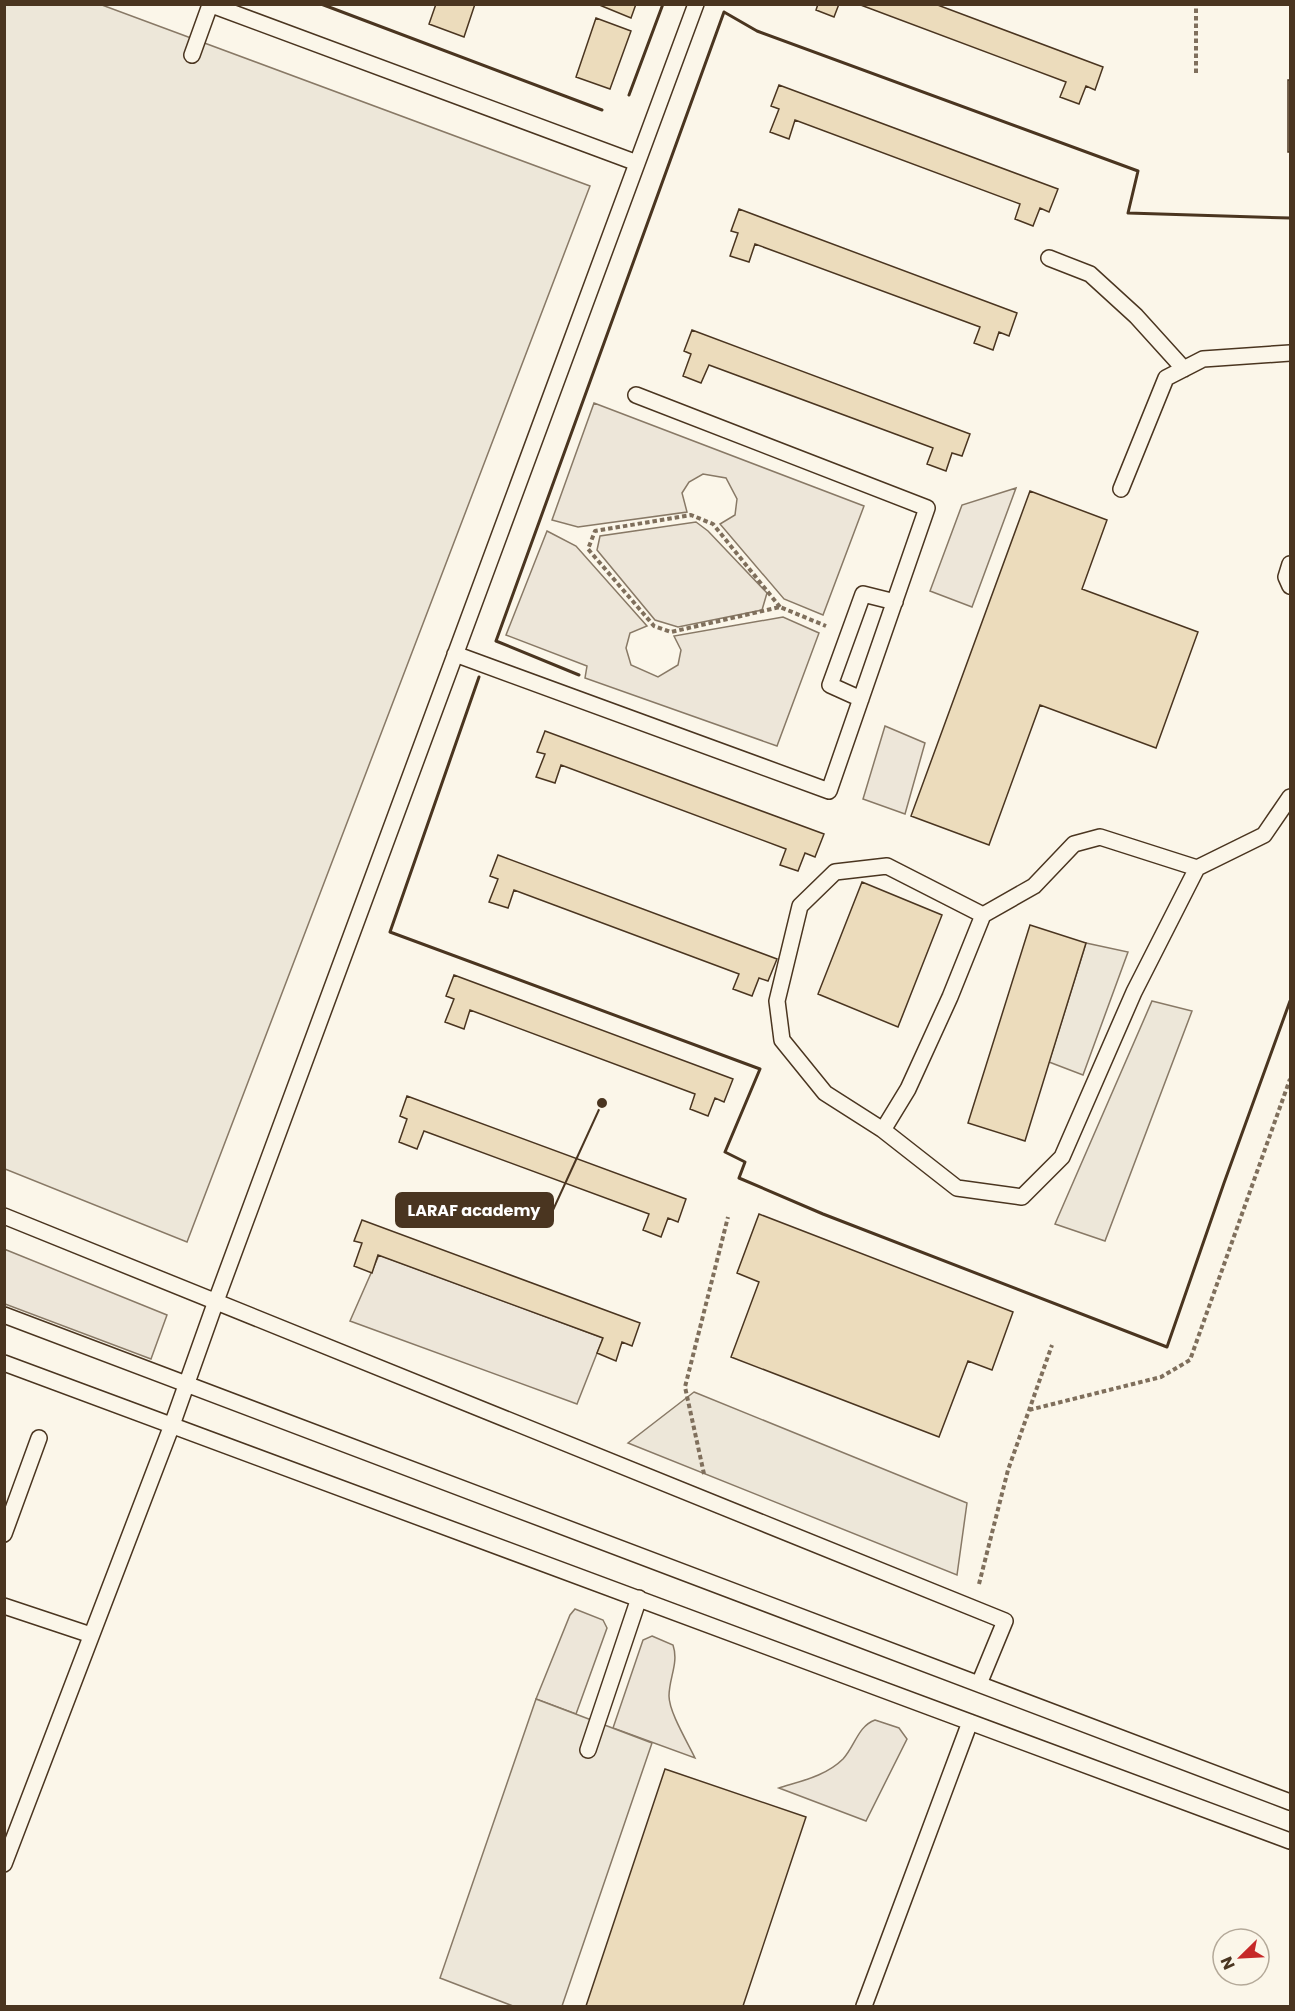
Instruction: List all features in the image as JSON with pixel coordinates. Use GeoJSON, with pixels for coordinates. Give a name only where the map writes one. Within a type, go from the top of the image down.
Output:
{"type":"FeatureCollection","features":[{"type":"Feature","properties":{"kind":"lane"},"geometry":{"type":"LineString","coordinates":[[4,1864],[172,1425],[216,1300],[696,4]]}},
{"type":"Feature","properties":{"kind":"lane"},"geometry":{"type":"LineString","coordinates":[[192,56],[209,5],[637,163]]}},
{"type":"Feature","properties":{"kind":"lane"},"geometry":{"type":"LineString","coordinates":[[1049,258],[1090,274],[1136,316],[1184,369]]}},
{"type":"Feature","properties":{"kind":"lane"},"geometry":{"type":"LineString","coordinates":[[1121,489],[1166,378],[1203,359],[1290,353]]}},
{"type":"Feature","properties":{"kind":"lane"},"geometry":{"type":"LineString","coordinates":[[455,654],[829,791],[927,508],[636,395]]}},
{"type":"Feature","properties":{"kind":"lane"},"geometry":{"type":"LineString","coordinates":[[1290,564],[1286,577],[1290,585]]}},
{"type":"Feature","properties":{"kind":"lane"},"geometry":{"type":"LineString","coordinates":[[861,699],[830,685],[863,594],[895,602]]}},
{"type":"Feature","properties":{"kind":"lane"},"geometry":{"type":"LineString","coordinates":[[983,915],[887,866],[834,872],[800,906],[777,1001],[782,1040],[825,1093],[883,1130],[957,1188],[1022,1197],[1062,1157],[1134,992],[1197,868],[1264,835],[1290,798]]}},
{"type":"Feature","properties":{"kind":"lane"},"geometry":{"type":"LineString","coordinates":[[883,1130],[912,1078],[950,996],[983,915],[1034,886],[1074,844],[1100,837],[1197,868]]}},
{"type":"Feature","properties":{"kind":"lane"},"geometry":{"type":"LineString","coordinates":[[4,1216],[1005,1621],[979,1684]]}},
{"type":"Feature","properties":{"kind":"lane"},"geometry":{"type":"LineString","coordinates":[[4,1315],[1290,1802]]}},
{"type":"Feature","properties":{"kind":"lane"},"geometry":{"type":"LineString","coordinates":[[4,1363],[1290,1841]]}},
{"type":"Feature","properties":{"kind":"lane"},"geometry":{"type":"LineString","coordinates":[[4,1534],[39,1438]]}},
{"type":"Feature","properties":{"kind":"lane"},"geometry":{"type":"LineString","coordinates":[[588,1750],[639,1598]]}},
{"type":"Feature","properties":{"kind":"lane"},"geometry":{"type":"LineString","coordinates":[[4,1606],[90,1635]]}},
{"type":"Feature","properties":{"kind":"lane"},"geometry":{"type":"LineString","coordinates":[[864,2007],[970,1722]]}},
{"type":"Feature","properties":{"kind":"path"},"geometry":{"type":"LineString","coordinates":[[1196,4],[1196,73]]}},
{"type":"Feature","properties":{"kind":"path"},"geometry":{"type":"LineString","coordinates":[[780,607],[671,632],[654,626],[588,549],[595,531],[691,515],[713,524],[780,607],[848,635]]}},
{"type":"Feature","properties":{"kind":"path"},"geometry":{"type":"LineString","coordinates":[[1029,1410],[1161,1377],[1190,1360],[1290,1078]]}},
{"type":"Feature","properties":{"kind":"path"},"geometry":{"type":"LineString","coordinates":[[710,1501],[685,1388],[728,1216]]}},
{"type":"Feature","properties":{"kind":"path"},"geometry":{"type":"LineString","coordinates":[[973,1608],[1008,1470],[1052,1345]]}},
{"type":"Feature","properties":{"kind":"shaded area"},"geometry":{"type":"Polygon","coordinates":[[[4,5],[102,5],[590,186],[187,1242],[5,1169],[4,5]]]}},
{"type":"Feature","properties":{"kind":"shaded area"},"geometry":{"type":"Polygon","coordinates":[[[594,403],[864,506],[823,615],[784,599],[720,524],[735,515],[737,499],[726,478],[703,474],[689,482],[682,493],[687,512],[578,527],[552,520],[594,403]]]}},
{"type":"Feature","properties":{"kind":"shaded area"},"geometry":{"type":"Polygon","coordinates":[[[1016,488],[972,607],[930,591],[962,505],[1016,488]]]}},
{"type":"Feature","properties":{"kind":"shaded area"},"geometry":{"type":"Polygon","coordinates":[[[696,522],[708,531],[767,593],[762,610],[678,627],[655,620],[597,550],[600,536],[696,522]]]}},
{"type":"Feature","properties":{"kind":"shaded area"},"geometry":{"type":"Polygon","coordinates":[[[547,531],[576,546],[647,626],[630,633],[626,648],[631,665],[658,677],[678,665],[681,650],[674,636],[783,617],[819,633],[777,746],[585,678],[587,666],[506,635],[547,531]]]}},
{"type":"Feature","properties":{"kind":"shaded area"},"geometry":{"type":"Polygon","coordinates":[[[885,726],[925,743],[905,814],[863,799],[885,726]]]}},
{"type":"Feature","properties":{"kind":"shaded area"},"geometry":{"type":"Polygon","coordinates":[[[1086,943],[1128,952],[1083,1075],[1049,1062],[1086,943]]]}},
{"type":"Feature","properties":{"kind":"shaded area"},"geometry":{"type":"Polygon","coordinates":[[[1152,1001],[1192,1011],[1105,1241],[1055,1224],[1152,1001]]]}},
{"type":"Feature","properties":{"kind":"shaded area"},"geometry":{"type":"Polygon","coordinates":[[[4,1249],[167,1315],[151,1359],[5,1304],[4,1249]]]}},
{"type":"Feature","properties":{"kind":"shaded area"},"geometry":{"type":"Polygon","coordinates":[[[379,1255],[603,1338],[577,1404],[350,1321],[379,1255]]]}},
{"type":"Feature","properties":{"kind":"shaded area"},"geometry":{"type":"Polygon","coordinates":[[[694,1392],[967,1503],[957,1575],[628,1443],[694,1392]]]}},
{"type":"Feature","properties":{"kind":"shaded area"},"geometry":{"type":"Polygon","coordinates":[[[575,1609],[603,1620],[607,1628],[576,1714],[536,1699],[570,1615],[575,1609]]]}},
{"type":"Feature","properties":{"kind":"shaded area"},"geometry":{"type":"Polygon","coordinates":[[[652,1636],[673,1645],[675,1658],[669,1689],[670,1703],[675,1719],[695,1758],[613,1728],[643,1640],[652,1636]]]}},
{"type":"Feature","properties":{"kind":"shaded area"},"geometry":{"type":"Polygon","coordinates":[[[536,1699],[652,1743],[562,2006],[513,2006],[440,1978],[536,1699]]]}},
{"type":"Feature","properties":{"kind":"shaded area"},"geometry":{"type":"Polygon","coordinates":[[[875,1720],[899,1728],[907,1739],[866,1821],[779,1788],[829,1770],[843,1759],[865,1727],[875,1720]]]}},
{"type":"Feature","properties":{"kind":"building"},"geometry":{"type":"Polygon","coordinates":[[[436,4],[475,4],[464,37],[429,24],[436,4]]]}},
{"type":"Feature","properties":{"kind":"building"},"geometry":{"type":"Polygon","coordinates":[[[597,4],[636,4],[631,18],[597,4]]]}},
{"type":"Feature","properties":{"kind":"building"},"geometry":{"type":"Polygon","coordinates":[[[818,4],[839,4],[834,17],[816,10],[818,4]]]}},
{"type":"Feature","properties":{"kind":"building"},"geometry":{"type":"Polygon","coordinates":[[[858,4],[935,4],[1103,67],[1095,90],[1086,86],[1079,104],[1060,97],[1066,82],[858,4]]]}},
{"type":"Feature","properties":{"kind":"building"},"geometry":{"type":"Polygon","coordinates":[[[596,18],[631,31],[610,89],[576,77],[596,18]]]}},
{"type":"Feature","properties":{"kind":"building"},"geometry":{"type":"Polygon","coordinates":[[[1288,80],[1290,80],[1290,152],[1288,152],[1288,80]]]}},
{"type":"Feature","properties":{"kind":"building"},"geometry":{"type":"Polygon","coordinates":[[[779,85],[1058,189],[1049,212],[1040,208],[1033,226],[1015,219],[1020,204],[795,120],[789,139],[770,132],[779,109],[771,106],[779,85]]]}},
{"type":"Feature","properties":{"kind":"building"},"geometry":{"type":"Polygon","coordinates":[[[739,209],[1017,313],[1009,336],[999,332],[993,350],[974,343],[980,327],[755,244],[749,262],[730,256],[738,233],[731,231],[739,209]]]}},
{"type":"Feature","properties":{"kind":"building"},"geometry":{"type":"Polygon","coordinates":[[[692,330],[970,434],[962,456],[952,453],[946,471],[927,464],[933,448],[709,365],[701,383],[683,376],[691,354],[684,351],[692,330]]]}},
{"type":"Feature","properties":{"kind":"building"},"geometry":{"type":"Polygon","coordinates":[[[1030,491],[1107,520],[1082,589],[1198,632],[1156,748],[1040,705],[989,845],[911,816],[1030,491]]]}},
{"type":"Feature","properties":{"kind":"building"},"geometry":{"type":"Polygon","coordinates":[[[545,731],[824,834],[815,857],[805,853],[798,871],[780,865],[786,849],[561,765],[555,783],[536,777],[545,754],[537,752],[545,731]]]}},
{"type":"Feature","properties":{"kind":"building"},"geometry":{"type":"Polygon","coordinates":[[[498,855],[777,959],[768,981],[759,978],[752,996],[733,989],[739,974],[514,890],[508,908],[489,902],[498,879],[490,876],[498,855]]]}},
{"type":"Feature","properties":{"kind":"building"},"geometry":{"type":"Polygon","coordinates":[[[862,882],[942,915],[898,1027],[818,994],[862,882]]]}},
{"type":"Feature","properties":{"kind":"building"},"geometry":{"type":"Polygon","coordinates":[[[1030,925],[1086,943],[1025,1141],[968,1123],[1030,925]]]}},
{"type":"Feature","properties":{"kind":"building"},"geometry":{"type":"Polygon","coordinates":[[[454,975],[733,1079],[724,1102],[715,1098],[708,1116],[690,1109],[695,1094],[470,1010],[464,1029],[445,1022],[454,999],[446,996],[454,975]]]}},
{"type":"Feature","properties":{"kind":"building"},"geometry":{"type":"Polygon","coordinates":[[[407,1096],[686,1199],[678,1222],[668,1218],[661,1237],[643,1230],[649,1214],[424,1131],[417,1149],[399,1142],[407,1119],[400,1116],[407,1096]]]}},
{"type":"Feature","properties":{"kind":"building"},"geometry":{"type":"Polygon","coordinates":[[[759,1214],[1013,1312],[992,1370],[968,1361],[939,1437],[731,1357],[759,1282],[737,1273],[759,1214]]]}},
{"type":"Feature","properties":{"kind":"building"},"geometry":{"type":"Polygon","coordinates":[[[362,1220],[640,1323],[632,1346],[622,1342],[616,1361],[597,1353],[603,1338],[378,1255],[372,1273],[354,1266],[362,1243],[354,1241],[362,1220]]]}},
{"type":"Feature","properties":{"kind":"building"},"geometry":{"type":"Polygon","coordinates":[[[665,1769],[806,1817],[743,2006],[586,2006],[665,1769]]]}},
{"type":"Feature","properties":{"kind":"wall"},"geometry":{"type":"LineString","coordinates":[[321,4],[602,110]]}},
{"type":"Feature","properties":{"kind":"wall"},"geometry":{"type":"LineString","coordinates":[[629,95],[663,4]]}},
{"type":"Feature","properties":{"kind":"wall"},"geometry":{"type":"LineString","coordinates":[[579,675],[496,641],[724,12],[757,31],[1138,171],[1128,213],[1290,218]]}},
{"type":"Feature","properties":{"kind":"wall"},"geometry":{"type":"LineString","coordinates":[[479,677],[390,932],[760,1069],[725,1152],[745,1162],[739,1178],[823,1214],[1167,1347],[1290,1001]]}},
{"type":"Feature","properties":{"kind":"place","name":"LARAF academy"},"geometry":{"type":"Point","coordinates":[602,1103]}}]}
